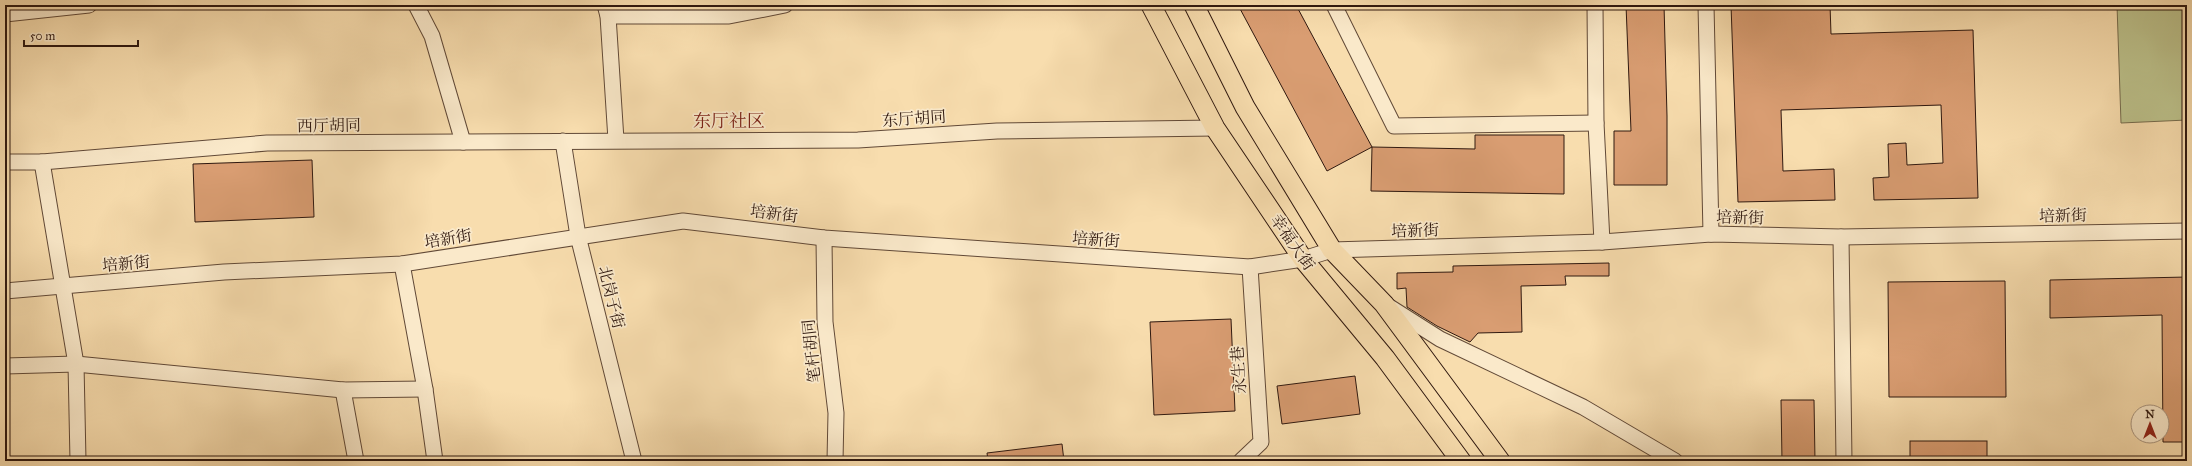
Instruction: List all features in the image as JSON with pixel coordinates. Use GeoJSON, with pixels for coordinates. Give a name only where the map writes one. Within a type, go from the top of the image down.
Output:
{"type":"FeatureCollection","features":[{"type":"Feature","properties":{"kind":"main road","name":"幸福大街"},"geometry":{"type":"LineString","coordinates":[[1152,5],[1215,128],[1303,259],[1384,358],[1461,461]]}},
{"type":"Feature","properties":{"kind":"main road","name":"幸福大街"},"geometry":{"type":"LineString","coordinates":[[1194,5],[1245,107],[1332,250],[1384,304],[1500,461]]}},
{"type":"Feature","properties":{"kind":"street"},"geometry":{"type":"LineString","coordinates":[[5,14],[89,5]]}},
{"type":"Feature","properties":{"kind":"street"},"geometry":{"type":"LineString","coordinates":[[416,5],[432,36],[462,142]]}},
{"type":"Feature","properties":{"kind":"street"},"geometry":{"type":"LineString","coordinates":[[616,140],[607,10],[729,16],[784,5]]}},
{"type":"Feature","properties":{"kind":"street"},"geometry":{"type":"LineString","coordinates":[[1334,5],[1394,126],[1596,124]]}},
{"type":"Feature","properties":{"kind":"street"},"geometry":{"type":"LineString","coordinates":[[1595,5],[1596,124],[1602,242]]}},
{"type":"Feature","properties":{"kind":"street"},"geometry":{"type":"LineString","coordinates":[[1706,5],[1711,234]]}},
{"type":"Feature","properties":{"kind":"street","name":"东厅胡同"},"geometry":{"type":"LineString","coordinates":[[616,140],[858,140],[997,131],[1215,128]]}},
{"type":"Feature","properties":{"kind":"street","name":"北岗子街"},"geometry":{"type":"LineString","coordinates":[[564,140],[578,236],[634,461]]}},
{"type":"Feature","properties":{"kind":"street","name":"西厅胡同"},"geometry":{"type":"LineString","coordinates":[[5,162],[42,162],[267,143],[616,140]]}},
{"type":"Feature","properties":{"kind":"street"},"geometry":{"type":"LineString","coordinates":[[42,162],[76,364],[78,461]]}},
{"type":"Feature","properties":{"kind":"street","name":"培新街"},"geometry":{"type":"LineString","coordinates":[[5,292],[224,272],[402,264],[683,221],[824,238],[1250,268],[1303,259],[1332,250],[1602,242],[1711,234],[1841,237],[2187,231]]}},
{"type":"Feature","properties":{"kind":"street"},"geometry":{"type":"LineString","coordinates":[[1841,237],[1844,461]]}},
{"type":"Feature","properties":{"kind":"street","name":"笔杆胡同"},"geometry":{"type":"LineString","coordinates":[[824,238],[825,322],[836,414],[835,461]]}},
{"type":"Feature","properties":{"kind":"street"},"geometry":{"type":"LineString","coordinates":[[402,264],[425,389],[435,461]]}},
{"type":"Feature","properties":{"kind":"street","name":"永生巷"},"geometry":{"type":"LineString","coordinates":[[1241,461],[1261,442],[1250,268]]}},
{"type":"Feature","properties":{"kind":"street"},"geometry":{"type":"LineString","coordinates":[[1384,304],[1440,339],[1583,407],[1675,461]]}},
{"type":"Feature","properties":{"kind":"street"},"geometry":{"type":"LineString","coordinates":[[5,366],[76,364],[343,390],[425,389]]}},
{"type":"Feature","properties":{"kind":"street"},"geometry":{"type":"LineString","coordinates":[[343,390],[356,461]]}},
{"type":"Feature","properties":{"kind":"green space"},"geometry":{"type":"Polygon","coordinates":[[[2117,5],[2187,5],[2187,120],[2121,123],[2117,5]]]}},
{"type":"Feature","properties":{"kind":"building"},"geometry":{"type":"Polygon","coordinates":[[[1238,5],[1296,5],[1372,147],[1327,171],[1238,5]]]}},
{"type":"Feature","properties":{"kind":"building"},"geometry":{"type":"Polygon","coordinates":[[[1626,5],[1664,5],[1667,185],[1614,185],[1614,131],[1631,131],[1626,5]]]}},
{"type":"Feature","properties":{"kind":"building"},"geometry":{"type":"Polygon","coordinates":[[[1731,5],[1830,5],[1831,34],[1973,30],[1978,198],[1874,200],[1873,178],[1889,177],[1888,144],[1906,143],[1907,165],[1943,163],[1941,105],[1781,110],[1783,171],[1834,169],[1835,200],[1738,202],[1731,5]]]}},
{"type":"Feature","properties":{"kind":"building"},"geometry":{"type":"Polygon","coordinates":[[[1475,135],[1564,135],[1564,194],[1371,191],[1372,147],[1475,149],[1475,135]]]}},
{"type":"Feature","properties":{"kind":"building"},"geometry":{"type":"Polygon","coordinates":[[[312,160],[314,217],[195,222],[193,164],[312,160]]]}},
{"type":"Feature","properties":{"kind":"building"},"geometry":{"type":"Polygon","coordinates":[[[1609,263],[1609,276],[1565,276],[1566,285],[1521,286],[1522,332],[1478,333],[1470,342],[1437,326],[1407,307],[1406,288],[1397,289],[1397,273],[1453,272],[1453,266],[1609,263]]]}},
{"type":"Feature","properties":{"kind":"building"},"geometry":{"type":"Polygon","coordinates":[[[2187,277],[2187,442],[2170,442],[2170,404],[2163,404],[2162,315],[2050,318],[2050,280],[2187,277]]]}},
{"type":"Feature","properties":{"kind":"building"},"geometry":{"type":"Polygon","coordinates":[[[2005,281],[2006,397],[1889,397],[1888,282],[2005,281]]]}},
{"type":"Feature","properties":{"kind":"building"},"geometry":{"type":"Polygon","coordinates":[[[1231,319],[1235,411],[1154,415],[1150,322],[1231,319]]]}},
{"type":"Feature","properties":{"kind":"building"},"geometry":{"type":"Polygon","coordinates":[[[1355,376],[1360,414],[1282,424],[1277,386],[1355,376]]]}},
{"type":"Feature","properties":{"kind":"building"},"geometry":{"type":"Polygon","coordinates":[[[1781,400],[1814,400],[1815,461],[1782,461],[1781,400]]]}},
{"type":"Feature","properties":{"kind":"building"},"geometry":{"type":"Polygon","coordinates":[[[1910,441],[1987,441],[1987,461],[1910,461],[1910,441]]]}},
{"type":"Feature","properties":{"kind":"building"},"geometry":{"type":"Polygon","coordinates":[[[1062,444],[1064,461],[988,461],[987,453],[1062,444]]]}},
{"type":"Feature","properties":{"kind":"district","name":"东厅社区"},"geometry":{"type":"Point","coordinates":[729,121]}}]}
